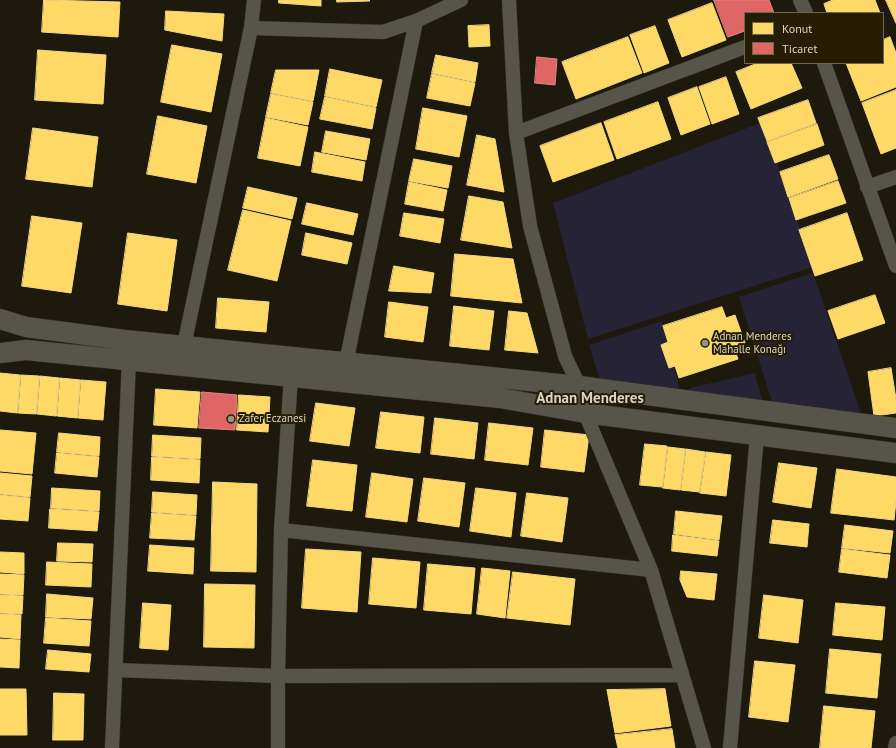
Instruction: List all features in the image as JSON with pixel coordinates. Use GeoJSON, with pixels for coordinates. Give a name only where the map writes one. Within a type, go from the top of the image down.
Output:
{"type":"FeatureCollection","features":[{"type":"Feature","properties":{"kind":"main road"},"geometry":{"type":"LineString","coordinates":[[0,319],[26,327],[125,340],[182,356],[291,376],[500,398],[585,413],[896,453]]}},
{"type":"Feature","properties":{"kind":"main road"},"geometry":{"type":"LineString","coordinates":[[0,353],[26,350],[129,360],[182,356],[346,363],[579,386],[896,428]]}},
{"type":"Feature","properties":{"kind":"street"},"geometry":{"type":"LineString","coordinates":[[182,356],[251,28],[254,0]]}},
{"type":"Feature","properties":{"kind":"street"},"geometry":{"type":"LineString","coordinates":[[251,28],[383,32],[416,21],[462,0]]}},
{"type":"Feature","properties":{"kind":"street"},"geometry":{"type":"LineString","coordinates":[[508,0],[516,133],[530,226],[565,356],[579,386],[585,413],[651,570],[704,748]]}},
{"type":"Feature","properties":{"kind":"street"},"geometry":{"type":"LineString","coordinates":[[800,0],[806,12]]}},
{"type":"Feature","properties":{"kind":"street"},"geometry":{"type":"LineString","coordinates":[[346,363],[416,21]]}},
{"type":"Feature","properties":{"kind":"street"},"geometry":{"type":"LineString","coordinates":[[516,133],[744,47]]}},
{"type":"Feature","properties":{"kind":"street"},"geometry":{"type":"LineString","coordinates":[[824,64],[896,266]]}},
{"type":"Feature","properties":{"kind":"street"},"geometry":{"type":"LineString","coordinates":[[868,188],[896,177]]}},
{"type":"Feature","properties":{"kind":"street"},"geometry":{"type":"LineString","coordinates":[[112,748],[129,360],[125,340]]}},
{"type":"Feature","properties":{"kind":"street"},"geometry":{"type":"LineString","coordinates":[[278,748],[281,530],[291,376]]}},
{"type":"Feature","properties":{"kind":"street"},"geometry":{"type":"LineString","coordinates":[[730,748],[757,435]]}},
{"type":"Feature","properties":{"kind":"street"},"geometry":{"type":"LineString","coordinates":[[281,530],[651,570]]}},
{"type":"Feature","properties":{"kind":"street"},"geometry":{"type":"LineString","coordinates":[[116,670],[278,676],[682,675]]}},
{"type":"Feature","properties":{"kind":"street"},"geometry":{"type":"LineString","coordinates":[[896,743],[896,748]]}},
{"type":"Feature","properties":{"kind":"shaded area"},"geometry":{"type":"Polygon","coordinates":[[[763,122],[813,267],[588,339],[553,203],[763,122]]]}},
{"type":"Feature","properties":{"kind":"shaded area"},"geometry":{"type":"Polygon","coordinates":[[[813,273],[862,416],[773,405],[739,297],[813,273]]]}},
{"type":"Feature","properties":{"kind":"shaded area"},"geometry":{"type":"Polygon","coordinates":[[[662,321],[681,394],[600,380],[589,345],[662,321]]]}},
{"type":"Feature","properties":{"kind":"shaded area"},"geometry":{"type":"Polygon","coordinates":[[[755,373],[763,404],[691,394],[690,388],[755,373]]]}},
{"type":"Feature","properties":{"kind":"building: Konut"},"geometry":{"type":"Polygon","coordinates":[[[44,0],[120,2],[118,37],[42,32],[44,0]]]}},
{"type":"Feature","properties":{"kind":"building: Konut"},"geometry":{"type":"Polygon","coordinates":[[[279,0],[321,0],[321,6],[279,3],[279,0]]]}},
{"type":"Feature","properties":{"kind":"building: Konut"},"geometry":{"type":"Polygon","coordinates":[[[337,0],[369,0],[370,1],[337,2],[337,0]]]}},
{"type":"Feature","properties":{"kind":"building: Konut"},"geometry":{"type":"Polygon","coordinates":[[[833,0],[875,0],[880,12],[827,12],[824,4],[833,0]]]}},
{"type":"Feature","properties":{"kind":"building: Konut"},"geometry":{"type":"Polygon","coordinates":[[[886,0],[896,0],[896,23],[886,0]]]}},
{"type":"Feature","properties":{"kind":"building: Konut"},"geometry":{"type":"Polygon","coordinates":[[[712,3],[726,40],[682,57],[668,20],[712,3]]]}},
{"type":"Feature","properties":{"kind":"building: Konut"},"geometry":{"type":"Polygon","coordinates":[[[166,11],[224,14],[222,41],[165,30],[166,11]]]}},
{"type":"Feature","properties":{"kind":"building: Konut"},"geometry":{"type":"Polygon","coordinates":[[[489,25],[490,46],[469,47],[468,26],[489,25]]]}},
{"type":"Feature","properties":{"kind":"building: Konut"},"geometry":{"type":"Polygon","coordinates":[[[655,26],[669,63],[644,73],[630,35],[655,26]]]}},
{"type":"Feature","properties":{"kind":"building: Konut"},"geometry":{"type":"Polygon","coordinates":[[[628,37],[642,73],[576,99],[562,62],[628,37]]]}},
{"type":"Feature","properties":{"kind":"building: Konut"},"geometry":{"type":"Polygon","coordinates":[[[890,37],[896,53],[896,87],[861,101],[846,64],[884,64],[884,40],[890,37]]]}},
{"type":"Feature","properties":{"kind":"building: Konut"},"geometry":{"type":"Polygon","coordinates":[[[172,45],[222,54],[211,112],[161,102],[172,45]]]}},
{"type":"Feature","properties":{"kind":"building: Konut"},"geometry":{"type":"Polygon","coordinates":[[[38,50],[106,55],[103,104],[35,100],[38,50]]]}},
{"type":"Feature","properties":{"kind":"building: Konut"},"geometry":{"type":"Polygon","coordinates":[[[436,55],[478,63],[475,82],[432,73],[436,55]]]}},
{"type":"Feature","properties":{"kind":"building: Konut"},"geometry":{"type":"Polygon","coordinates":[[[756,64],[791,64],[802,88],[751,109],[736,72],[756,64]]]}},
{"type":"Feature","properties":{"kind":"building: Konut"},"geometry":{"type":"Polygon","coordinates":[[[330,69],[382,80],[376,107],[325,96],[330,69]]]}},
{"type":"Feature","properties":{"kind":"building: Konut"},"geometry":{"type":"Polygon","coordinates":[[[276,70],[319,70],[313,101],[271,93],[276,70]]]}},
{"type":"Feature","properties":{"kind":"building: Konut"},"geometry":{"type":"Polygon","coordinates":[[[432,74],[475,83],[470,106],[427,98],[432,74]]]}},
{"type":"Feature","properties":{"kind":"building: Konut"},"geometry":{"type":"Polygon","coordinates":[[[726,77],[739,114],[712,124],[699,87],[726,77]]]}},
{"type":"Feature","properties":{"kind":"building: Konut"},"geometry":{"type":"Polygon","coordinates":[[[697,87],[710,124],[681,135],[668,98],[697,87]]]}},
{"type":"Feature","properties":{"kind":"building: Konut"},"geometry":{"type":"Polygon","coordinates":[[[896,90],[896,148],[881,154],[862,103],[896,90]]]}},
{"type":"Feature","properties":{"kind":"building: Konut"},"geometry":{"type":"Polygon","coordinates":[[[271,94],[313,102],[308,125],[266,117],[271,94]]]}},
{"type":"Feature","properties":{"kind":"building: Konut"},"geometry":{"type":"Polygon","coordinates":[[[325,97],[376,108],[372,129],[320,119],[325,97]]]}},
{"type":"Feature","properties":{"kind":"building: Konut"},"geometry":{"type":"Polygon","coordinates":[[[808,100],[816,123],[767,141],[758,118],[808,100]]]}},
{"type":"Feature","properties":{"kind":"building: Konut"},"geometry":{"type":"Polygon","coordinates":[[[658,102],[671,139],[617,159],[604,122],[658,102]]]}},
{"type":"Feature","properties":{"kind":"building: Konut"},"geometry":{"type":"Polygon","coordinates":[[[423,108],[467,116],[459,157],[416,149],[423,108]]]}},
{"type":"Feature","properties":{"kind":"building: Konut"},"geometry":{"type":"Polygon","coordinates":[[[158,116],[207,126],[196,183],[147,174],[158,116]]]}},
{"type":"Feature","properties":{"kind":"building: Konut"},"geometry":{"type":"Polygon","coordinates":[[[266,118],[308,127],[300,166],[258,158],[266,118]]]}},
{"type":"Feature","properties":{"kind":"building: Konut"},"geometry":{"type":"Polygon","coordinates":[[[601,123],[614,160],[553,182],[540,146],[601,123]]]}},
{"type":"Feature","properties":{"kind":"building: Konut"},"geometry":{"type":"Polygon","coordinates":[[[817,124],[824,145],[775,163],[767,142],[817,124]]]}},
{"type":"Feature","properties":{"kind":"building: Konut"},"geometry":{"type":"Polygon","coordinates":[[[33,128],[98,137],[92,187],[26,179],[33,128]]]}},
{"type":"Feature","properties":{"kind":"building: Konut"},"geometry":{"type":"Polygon","coordinates":[[[326,131],[370,139],[366,160],[322,152],[326,131]]]}},
{"type":"Feature","properties":{"kind":"building: Konut"},"geometry":{"type":"Polygon","coordinates":[[[477,135],[495,139],[504,192],[467,185],[477,135]]]}},
{"type":"Feature","properties":{"kind":"building: Konut"},"geometry":{"type":"Polygon","coordinates":[[[315,152],[365,162],[362,181],[312,172],[315,152]]]}},
{"type":"Feature","properties":{"kind":"building: Konut"},"geometry":{"type":"Polygon","coordinates":[[[829,155],[838,179],[788,197],[780,172],[829,155]]]}},
{"type":"Feature","properties":{"kind":"building: Konut"},"geometry":{"type":"Polygon","coordinates":[[[414,159],[452,166],[448,188],[409,181],[414,159]]]}},
{"type":"Feature","properties":{"kind":"building: Konut"},"geometry":{"type":"Polygon","coordinates":[[[838,181],[846,203],[796,220],[789,198],[838,181]]]}},
{"type":"Feature","properties":{"kind":"building: Konut"},"geometry":{"type":"Polygon","coordinates":[[[409,182],[447,190],[443,211],[405,204],[409,182]]]}},
{"type":"Feature","properties":{"kind":"building: Konut"},"geometry":{"type":"Polygon","coordinates":[[[248,187],[297,198],[292,219],[243,208],[248,187]]]}},
{"type":"Feature","properties":{"kind":"building: Konut"},"geometry":{"type":"Polygon","coordinates":[[[469,196],[503,202],[512,248],[461,240],[469,196]]]}},
{"type":"Feature","properties":{"kind":"building: Konut"},"geometry":{"type":"Polygon","coordinates":[[[307,203],[358,214],[353,235],[302,224],[307,203]]]}},
{"type":"Feature","properties":{"kind":"building: Konut"},"geometry":{"type":"Polygon","coordinates":[[[243,210],[291,221],[277,281],[228,270],[243,210]]]}},
{"type":"Feature","properties":{"kind":"building: Konut"},"geometry":{"type":"Polygon","coordinates":[[[404,213],[444,219],[440,243],[400,236],[404,213]]]}},
{"type":"Feature","properties":{"kind":"building: Konut"},"geometry":{"type":"Polygon","coordinates":[[[847,213],[863,260],[815,276],[799,230],[847,213]]]}},
{"type":"Feature","properties":{"kind":"building: Konut"},"geometry":{"type":"Polygon","coordinates":[[[32,216],[82,223],[71,293],[22,286],[32,216]]]}},
{"type":"Feature","properties":{"kind":"building: Konut"},"geometry":{"type":"Polygon","coordinates":[[[128,233],[177,240],[167,311],[118,304],[128,233]]]}},
{"type":"Feature","properties":{"kind":"building: Konut"},"geometry":{"type":"Polygon","coordinates":[[[306,233],[352,243],[347,264],[302,255],[306,233]]]}},
{"type":"Feature","properties":{"kind":"building: Konut"},"geometry":{"type":"Polygon","coordinates":[[[455,254],[513,259],[522,303],[451,296],[455,254]]]}},
{"type":"Feature","properties":{"kind":"building: Konut"},"geometry":{"type":"Polygon","coordinates":[[[394,266],[434,273],[431,293],[389,291],[394,266]]]}},
{"type":"Feature","properties":{"kind":"building: Konut"},"geometry":{"type":"Polygon","coordinates":[[[875,295],[885,323],[838,339],[828,311],[875,295]]]}},
{"type":"Feature","properties":{"kind":"building: Konut"},"geometry":{"type":"Polygon","coordinates":[[[218,298],[269,302],[266,332],[216,328],[218,298]]]}},
{"type":"Feature","properties":{"kind":"building: Konut"},"geometry":{"type":"Polygon","coordinates":[[[389,302],[428,307],[423,342],[385,337],[389,302]]]}},
{"type":"Feature","properties":{"kind":"building: Konut"},"geometry":{"type":"Polygon","coordinates":[[[454,306],[494,311],[489,350],[450,346],[454,306]]]}},
{"type":"Feature","properties":{"kind":"building: Konut","name":"Adnan Menderes Mahalle Konağı"},"geometry":{"type":"Polygon","coordinates":[[[722,307],[726,318],[735,315],[745,343],[734,347],[738,359],[679,378],[675,366],[669,368],[661,345],[668,342],[663,326],[722,307]]]}},
{"type":"Feature","properties":{"kind":"building: Konut"},"geometry":{"type":"Polygon","coordinates":[[[509,311],[527,313],[538,353],[505,350],[509,311]]]}},
{"type":"Feature","properties":{"kind":"building: Konut"},"geometry":{"type":"Polygon","coordinates":[[[891,368],[896,399],[896,413],[874,416],[868,372],[891,368]]]}},
{"type":"Feature","properties":{"kind":"building: Konut"},"geometry":{"type":"Polygon","coordinates":[[[0,373],[20,375],[17,413],[0,411],[0,373]]]}},
{"type":"Feature","properties":{"kind":"building: Konut"},"geometry":{"type":"Polygon","coordinates":[[[21,375],[39,376],[36,414],[18,413],[21,375]]]}},
{"type":"Feature","properties":{"kind":"building: Konut"},"geometry":{"type":"Polygon","coordinates":[[[40,376],[59,378],[56,416],[37,414],[40,376]]]}},
{"type":"Feature","properties":{"kind":"building: Konut"},"geometry":{"type":"Polygon","coordinates":[[[60,378],[80,380],[77,418],[57,416],[60,378]]]}},
{"type":"Feature","properties":{"kind":"building: Konut"},"geometry":{"type":"Polygon","coordinates":[[[81,380],[106,382],[103,420],[78,418],[81,380]]]}},
{"type":"Feature","properties":{"kind":"building: Konut"},"geometry":{"type":"Polygon","coordinates":[[[156,389],[200,392],[197,428],[154,425],[156,389]]]}},
{"type":"Feature","properties":{"kind":"building: Konut"},"geometry":{"type":"Polygon","coordinates":[[[239,395],[270,397],[268,432],[237,430],[239,395]]]}},
{"type":"Feature","properties":{"kind":"building: Konut"},"geometry":{"type":"Polygon","coordinates":[[[316,403],[355,408],[349,446],[310,441],[316,403]]]}},
{"type":"Feature","properties":{"kind":"building: Konut"},"geometry":{"type":"Polygon","coordinates":[[[381,412],[424,417],[420,453],[376,448],[381,412]]]}},
{"type":"Feature","properties":{"kind":"building: Konut"},"geometry":{"type":"Polygon","coordinates":[[[435,418],[478,423],[474,459],[431,454],[435,418]]]}},
{"type":"Feature","properties":{"kind":"building: Konut"},"geometry":{"type":"Polygon","coordinates":[[[489,423],[533,428],[528,465],[485,460],[489,423]]]}},
{"type":"Feature","properties":{"kind":"building: Konut"},"geometry":{"type":"Polygon","coordinates":[[[0,430],[36,433],[32,474],[0,471],[0,430]]]}},
{"type":"Feature","properties":{"kind":"building: Konut"},"geometry":{"type":"Polygon","coordinates":[[[545,430],[589,435],[584,472],[541,467],[545,430]]]}},
{"type":"Feature","properties":{"kind":"building: Konut"},"geometry":{"type":"Polygon","coordinates":[[[59,433],[100,437],[99,456],[57,452],[59,433]]]}},
{"type":"Feature","properties":{"kind":"building: Konut"},"geometry":{"type":"Polygon","coordinates":[[[153,435],[201,438],[200,459],[152,456],[153,435]]]}},
{"type":"Feature","properties":{"kind":"building: Konut"},"geometry":{"type":"Polygon","coordinates":[[[645,444],[667,446],[662,487],[640,485],[645,444]]]}},
{"type":"Feature","properties":{"kind":"building: Konut"},"geometry":{"type":"Polygon","coordinates":[[[668,447],[685,449],[680,490],[663,488],[668,447]]]}},
{"type":"Feature","properties":{"kind":"building: Konut"},"geometry":{"type":"Polygon","coordinates":[[[686,449],[705,452],[699,492],[681,490],[686,449]]]}},
{"type":"Feature","properties":{"kind":"building: Konut"},"geometry":{"type":"Polygon","coordinates":[[[706,452],[731,455],[726,496],[700,493],[706,452]]]}},
{"type":"Feature","properties":{"kind":"building: Konut"},"geometry":{"type":"Polygon","coordinates":[[[57,453],[99,457],[97,477],[55,473],[57,453]]]}},
{"type":"Feature","properties":{"kind":"building: Konut"},"geometry":{"type":"Polygon","coordinates":[[[152,457],[200,460],[199,483],[151,480],[152,457]]]}},
{"type":"Feature","properties":{"kind":"building: Konut"},"geometry":{"type":"Polygon","coordinates":[[[313,460],[357,465],[352,511],[307,506],[313,460]]]}},
{"type":"Feature","properties":{"kind":"building: Konut"},"geometry":{"type":"Polygon","coordinates":[[[779,463],[817,468],[811,508],[773,502],[779,463]]]}},
{"type":"Feature","properties":{"kind":"building: Konut"},"geometry":{"type":"Polygon","coordinates":[[[837,469],[896,477],[894,520],[831,513],[837,469]]]}},
{"type":"Feature","properties":{"kind":"building: Konut"},"geometry":{"type":"Polygon","coordinates":[[[0,473],[32,476],[30,497],[0,494],[0,473]]]}},
{"type":"Feature","properties":{"kind":"building: Konut"},"geometry":{"type":"Polygon","coordinates":[[[372,473],[413,479],[407,522],[366,517],[372,473]]]}},
{"type":"Feature","properties":{"kind":"building: Konut"},"geometry":{"type":"Polygon","coordinates":[[[424,478],[465,483],[459,527],[418,521],[424,478]]]}},
{"type":"Feature","properties":{"kind":"building: Konut"},"geometry":{"type":"Polygon","coordinates":[[[213,482],[257,484],[256,572],[211,571],[213,482]]]}},
{"type":"Feature","properties":{"kind":"building: Konut"},"geometry":{"type":"Polygon","coordinates":[[[52,488],[100,491],[99,511],[51,508],[52,488]]]}},
{"type":"Feature","properties":{"kind":"building: Konut"},"geometry":{"type":"Polygon","coordinates":[[[476,488],[516,493],[511,537],[470,531],[476,488]]]}},
{"type":"Feature","properties":{"kind":"building: Konut"},"geometry":{"type":"Polygon","coordinates":[[[153,492],[197,495],[196,515],[152,512],[153,492]]]}},
{"type":"Feature","properties":{"kind":"building: Konut"},"geometry":{"type":"Polygon","coordinates":[[[527,493],[568,498],[562,542],[521,536],[527,493]]]}},
{"type":"Feature","properties":{"kind":"building: Konut"},"geometry":{"type":"Polygon","coordinates":[[[0,495],[30,498],[28,521],[0,519],[0,495]]]}},
{"type":"Feature","properties":{"kind":"building: Konut"},"geometry":{"type":"Polygon","coordinates":[[[50,509],[99,512],[97,531],[49,528],[50,509]]]}},
{"type":"Feature","properties":{"kind":"building: Konut"},"geometry":{"type":"Polygon","coordinates":[[[676,511],[722,516],[719,540],[674,534],[676,511]]]}},
{"type":"Feature","properties":{"kind":"building: Konut"},"geometry":{"type":"Polygon","coordinates":[[[152,513],[196,516],[194,540],[150,538],[152,513]]]}},
{"type":"Feature","properties":{"kind":"building: Konut"},"geometry":{"type":"Polygon","coordinates":[[[773,520],[809,524],[807,547],[770,543],[773,520]]]}},
{"type":"Feature","properties":{"kind":"building: Konut"},"geometry":{"type":"Polygon","coordinates":[[[845,525],[893,531],[890,553],[842,548],[845,525]]]}},
{"type":"Feature","properties":{"kind":"building: Konut"},"geometry":{"type":"Polygon","coordinates":[[[673,535],[719,541],[717,556],[672,551],[673,535]]]}},
{"type":"Feature","properties":{"kind":"building: Konut"},"geometry":{"type":"Polygon","coordinates":[[[58,543],[93,544],[92,562],[57,561],[58,543]]]}},
{"type":"Feature","properties":{"kind":"building: Konut"},"geometry":{"type":"Polygon","coordinates":[[[150,545],[194,548],[193,574],[148,571],[150,545]]]}},
{"type":"Feature","properties":{"kind":"building: Konut"},"geometry":{"type":"Polygon","coordinates":[[[306,549],[361,552],[357,612],[302,608],[306,549]]]}},
{"type":"Feature","properties":{"kind":"building: Konut"},"geometry":{"type":"Polygon","coordinates":[[[842,549],[890,555],[887,578],[839,572],[842,549]]]}},
{"type":"Feature","properties":{"kind":"building: Konut"},"geometry":{"type":"Polygon","coordinates":[[[0,552],[24,553],[24,574],[0,572],[0,552]]]}},
{"type":"Feature","properties":{"kind":"building: Konut"},"geometry":{"type":"Polygon","coordinates":[[[373,558],[420,562],[416,608],[369,604],[373,558]]]}},
{"type":"Feature","properties":{"kind":"building: Konut"},"geometry":{"type":"Polygon","coordinates":[[[47,562],[92,564],[91,587],[46,585],[47,562]]]}},
{"type":"Feature","properties":{"kind":"building: Konut"},"geometry":{"type":"Polygon","coordinates":[[[428,564],[475,568],[471,614],[424,610],[428,564]]]}},
{"type":"Feature","properties":{"kind":"building: Konut"},"geometry":{"type":"Polygon","coordinates":[[[482,568],[510,571],[505,618],[477,614],[482,568]]]}},
{"type":"Feature","properties":{"kind":"building: Konut"},"geometry":{"type":"Polygon","coordinates":[[[681,571],[717,574],[714,600],[687,597],[680,580],[681,571]]]}},
{"type":"Feature","properties":{"kind":"building: Konut"},"geometry":{"type":"Polygon","coordinates":[[[513,572],[575,579],[570,625],[507,618],[513,572]]]}},
{"type":"Feature","properties":{"kind":"building: Konut"},"geometry":{"type":"Polygon","coordinates":[[[0,574],[24,575],[23,595],[0,594],[0,574]]]}},
{"type":"Feature","properties":{"kind":"building: Konut"},"geometry":{"type":"Polygon","coordinates":[[[205,584],[255,585],[254,648],[204,647],[205,584]]]}},
{"type":"Feature","properties":{"kind":"building: Konut"},"geometry":{"type":"Polygon","coordinates":[[[47,594],[93,598],[91,619],[46,617],[47,594]]]}},
{"type":"Feature","properties":{"kind":"building: Konut"},"geometry":{"type":"Polygon","coordinates":[[[0,595],[23,596],[22,614],[0,613],[0,595]]]}},
{"type":"Feature","properties":{"kind":"building: Konut"},"geometry":{"type":"Polygon","coordinates":[[[764,595],[803,600],[798,643],[759,638],[764,595]]]}},
{"type":"Feature","properties":{"kind":"building: Konut"},"geometry":{"type":"Polygon","coordinates":[[[143,603],[171,605],[168,650],[140,648],[143,603]]]}},
{"type":"Feature","properties":{"kind":"building: Konut"},"geometry":{"type":"Polygon","coordinates":[[[836,603],[885,607],[882,640],[833,635],[836,603]]]}},
{"type":"Feature","properties":{"kind":"building: Konut"},"geometry":{"type":"Polygon","coordinates":[[[0,614],[21,615],[20,639],[0,637],[0,614]]]}},
{"type":"Feature","properties":{"kind":"building: Konut"},"geometry":{"type":"Polygon","coordinates":[[[46,618],[91,621],[89,646],[44,643],[46,618]]]}},
{"type":"Feature","properties":{"kind":"building: Konut"},"geometry":{"type":"Polygon","coordinates":[[[0,639],[20,640],[19,668],[0,667],[0,639]]]}},
{"type":"Feature","properties":{"kind":"building: Konut"},"geometry":{"type":"Polygon","coordinates":[[[830,649],[881,654],[877,698],[826,693],[830,649]]]}},
{"type":"Feature","properties":{"kind":"building: Konut"},"geometry":{"type":"Polygon","coordinates":[[[48,650],[91,654],[89,672],[46,669],[48,650]]]}},
{"type":"Feature","properties":{"kind":"building: Konut"},"geometry":{"type":"Polygon","coordinates":[[[755,661],[795,665],[788,722],[749,717],[755,661]]]}},
{"type":"Feature","properties":{"kind":"building: Konut"},"geometry":{"type":"Polygon","coordinates":[[[0,689],[26,689],[27,735],[0,735],[0,689]]]}},
{"type":"Feature","properties":{"kind":"building: Konut"},"geometry":{"type":"Polygon","coordinates":[[[665,689],[671,726],[615,733],[607,690],[665,689]]]}},
{"type":"Feature","properties":{"kind":"building: Konut"},"geometry":{"type":"Polygon","coordinates":[[[54,693],[84,694],[83,740],[53,740],[54,693]]]}},
{"type":"Feature","properties":{"kind":"building: Konut"},"geometry":{"type":"Polygon","coordinates":[[[824,706],[875,711],[871,748],[820,748],[824,706]]]}},
{"type":"Feature","properties":{"kind":"building: Konut"},"geometry":{"type":"Polygon","coordinates":[[[672,729],[675,748],[618,748],[615,735],[672,729]]]}},
{"type":"Feature","properties":{"kind":"building: Ticaret"},"geometry":{"type":"Polygon","coordinates":[[[714,0],[769,0],[774,12],[744,12],[744,31],[728,37],[714,0]]]}},
{"type":"Feature","properties":{"kind":"building: Ticaret"},"geometry":{"type":"Polygon","coordinates":[[[537,57],[557,59],[555,85],[535,83],[537,57]]]}},
{"type":"Feature","properties":{"kind":"building: Ticaret"},"geometry":{"type":"Polygon","coordinates":[[[202,392],[237,395],[235,430],[199,428],[202,392]]]}},
{"type":"Feature","properties":{"kind":"place","name":"Adnan Menderes Mahalle Konağı"},"geometry":{"type":"Point","coordinates":[705,343]}},
{"type":"Feature","properties":{"kind":"place","name":"Zafer Eczanesi"},"geometry":{"type":"Point","coordinates":[231,419]}},
{"type":"Feature","properties":{"kind":"district","name":"Adnan Menderes"},"geometry":{"type":"Point","coordinates":[590,399]}}]}
